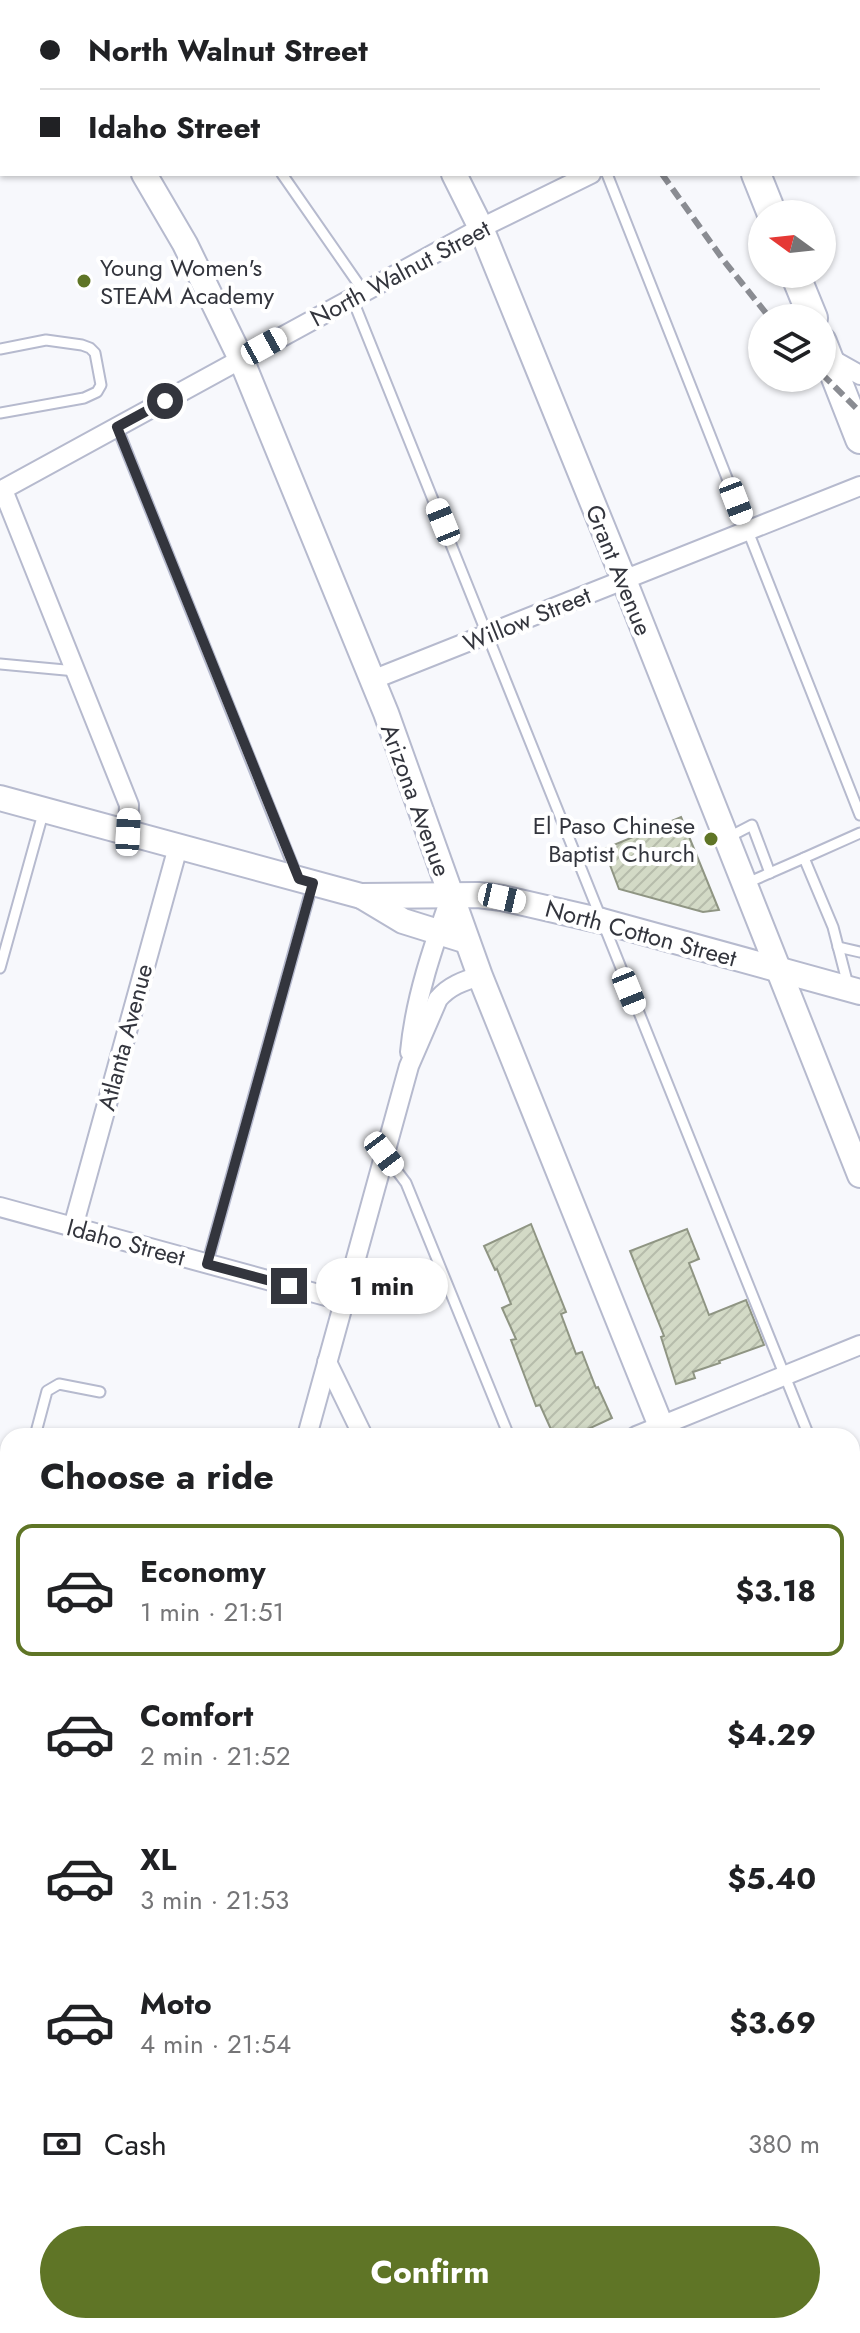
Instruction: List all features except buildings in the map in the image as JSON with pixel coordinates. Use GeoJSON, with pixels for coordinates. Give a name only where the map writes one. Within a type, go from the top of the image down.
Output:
{"type":"FeatureCollection","features":[{"type":"Feature","properties":{"kind":"main road","name":"Arizona Avenue"},"geometry":{"type":"LineString","coordinates":[[145,176],[185,244],[241,359],[372,680],[480,976],[662,1428]]}},
{"type":"Feature","properties":{"kind":"main road","name":"Grant Avenue"},"geometry":{"type":"LineString","coordinates":[[455,176],[481,228],[624,580],[860,1175]]}},
{"type":"Feature","properties":{"kind":"main road"},"geometry":{"type":"LineString","coordinates":[[757,176],[766,200]]}},
{"type":"Feature","properties":{"kind":"main road"},"geometry":{"type":"LineString","coordinates":[[836,377],[860,439]]}},
{"type":"Feature","properties":{"kind":"main road","name":"North Cotton Street"},"geometry":{"type":"LineString","coordinates":[[0,798],[361,896],[478,895],[502,898],[602,921],[854,990]]}},
{"type":"Feature","properties":{"kind":"main road"},"geometry":{"type":"LineString","coordinates":[[361,896],[403,921],[467,941]]}},
{"type":"Feature","properties":{"kind":"street","name":"North Walnut Street"},"geometry":{"type":"LineString","coordinates":[[1,490],[481,228],[587,176]]}},
{"type":"Feature","properties":{"kind":"street"},"geometry":{"type":"LineString","coordinates":[[836,357],[860,375]]}},
{"type":"Feature","properties":{"kind":"street","name":"Willow Street"},"geometry":{"type":"LineString","coordinates":[[372,680],[860,486]]}},
{"type":"Feature","properties":{"kind":"street"},"geometry":{"type":"LineString","coordinates":[[1,490],[129,805],[128,832]]}},
{"type":"Feature","properties":{"kind":"street","name":"Atlanta Avenue"},"geometry":{"type":"LineString","coordinates":[[73,1227],[178,847]]}},
{"type":"Feature","properties":{"kind":"street"},"geometry":{"type":"LineString","coordinates":[[409,1066],[413,1020],[451,896]]}},
{"type":"Feature","properties":{"kind":"street"},"geometry":{"type":"LineString","coordinates":[[309,1428],[409,1066],[438,999],[457,984],[480,976]]}},
{"type":"Feature","properties":{"kind":"street","name":"Idaho Street"},"geometry":{"type":"LineString","coordinates":[[0,1207],[344,1301]]}},
{"type":"Feature","properties":{"kind":"street"},"geometry":{"type":"LineString","coordinates":[[670,1428],[860,1345]]}},
{"type":"Feature","properties":{"kind":"street"},"geometry":{"type":"LineString","coordinates":[[327,1362],[359,1428]]}},
{"type":"Feature","properties":{"kind":"lane"},"geometry":{"type":"LineString","coordinates":[[283,176],[358,295],[488,635],[806,1428]]}},
{"type":"Feature","properties":{"kind":"lane"},"geometry":{"type":"LineString","coordinates":[[608,176],[860,815]]}},
{"type":"Feature","properties":{"kind":"lane"},"geometry":{"type":"LineString","coordinates":[[0,349],[46,340],[82,345],[95,353],[101,385],[97,392],[84,398],[0,413]]}},
{"type":"Feature","properties":{"kind":"lane"},"geometry":{"type":"LineString","coordinates":[[117,427],[306,881],[207,1264]]}},
{"type":"Feature","properties":{"kind":"lane"},"geometry":{"type":"LineString","coordinates":[[0,664],[77,671]]}},
{"type":"Feature","properties":{"kind":"lane"},"geometry":{"type":"LineString","coordinates":[[0,968],[44,810]]}},
{"type":"Feature","properties":{"kind":"lane"},"geometry":{"type":"LineString","coordinates":[[726,838],[752,825],[770,873]]}},
{"type":"Feature","properties":{"kind":"lane"},"geometry":{"type":"LineString","coordinates":[[744,884],[860,833]]}},
{"type":"Feature","properties":{"kind":"lane"},"geometry":{"type":"LineString","coordinates":[[804,858],[833,927],[854,990]]}},
{"type":"Feature","properties":{"kind":"lane"},"geometry":{"type":"LineString","coordinates":[[838,947],[860,952]]}},
{"type":"Feature","properties":{"kind":"lane"},"geometry":{"type":"LineString","coordinates":[[384,1154],[406,1183],[506,1428]]}},
{"type":"Feature","properties":{"kind":"lane"},"geometry":{"type":"LineString","coordinates":[[37,1428],[47,1391],[59,1384],[100,1392]]}},
{"type":"Feature","properties":{"kind":"railway"},"geometry":{"type":"LineString","coordinates":[[663,176],[759,304]]}},
{"type":"Feature","properties":{"kind":"railway"},"geometry":{"type":"LineString","coordinates":[[836,388],[860,412]]}},
{"type":"Feature","properties":{"kind":"place","name":"Young Women's STEAM Academy"},"geometry":{"type":"Point","coordinates":[84,281]}},
{"type":"Feature","properties":{"kind":"place","name":"El Paso Chinese Baptist Church"},"geometry":{"type":"Point","coordinates":[711,839]}},
{"type":"Feature","properties":{"kind":"route"},"geometry":{"type":"LineString","coordinates":[[165,401],[117,427],[299,879],[313,883],[207,1264],[289,1286]]}}]}
